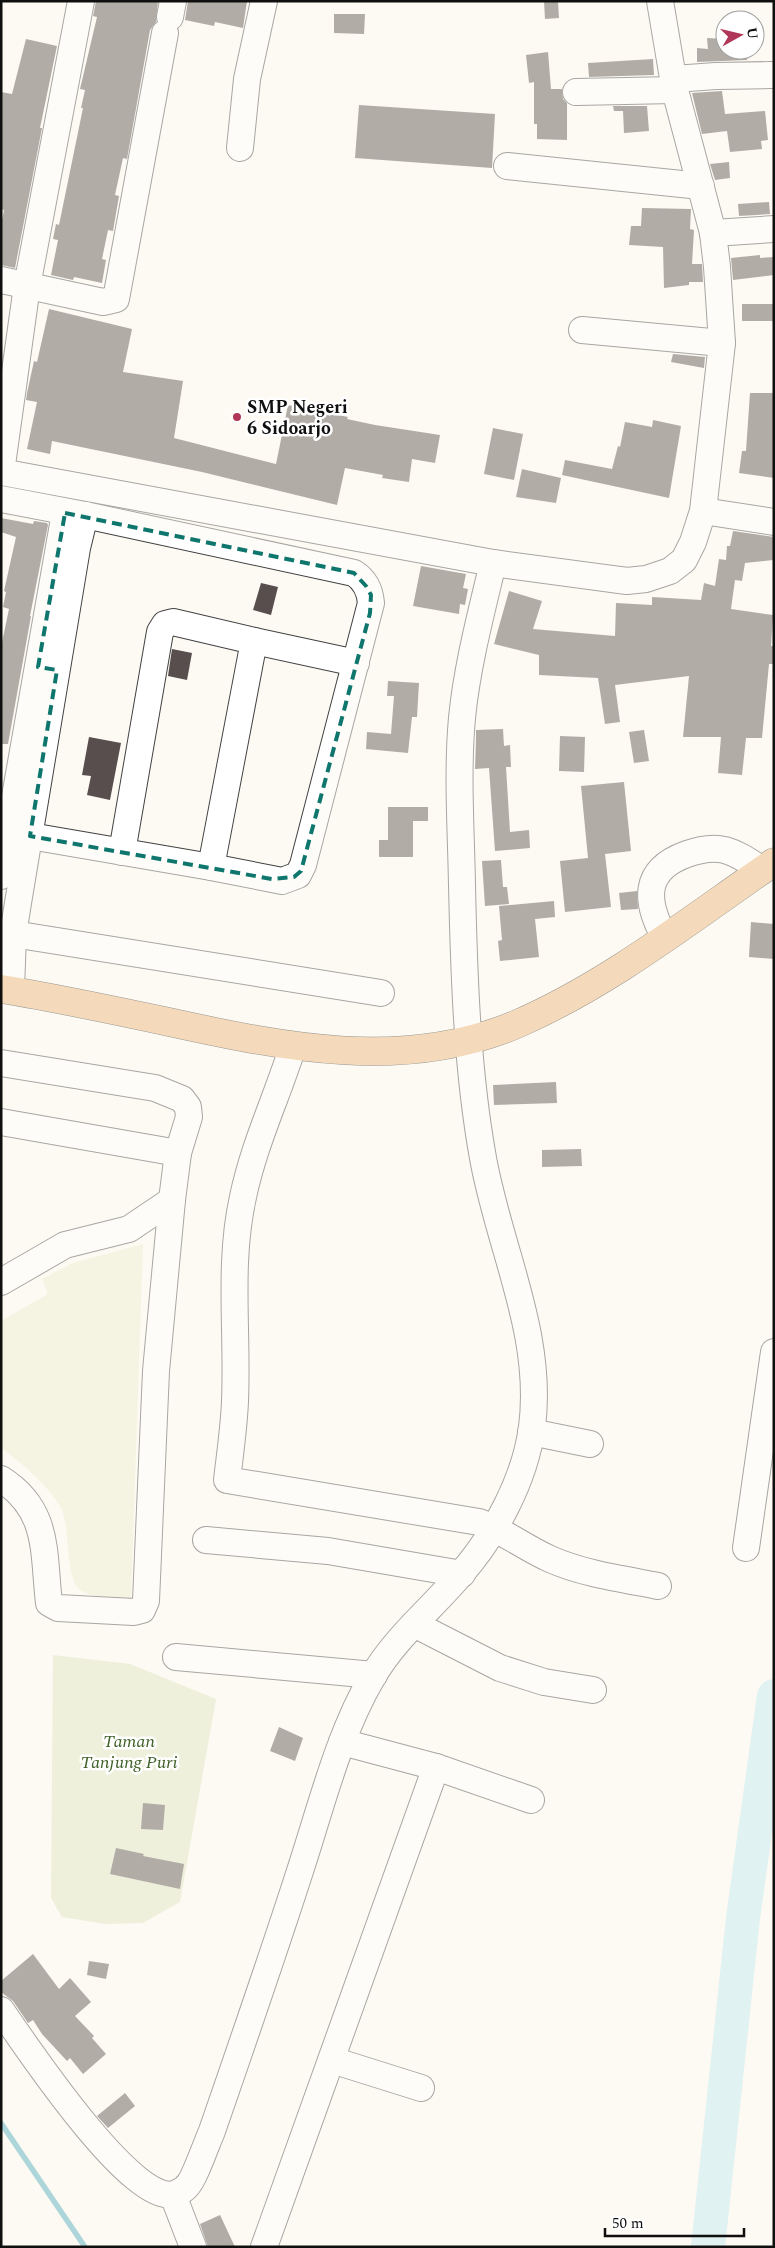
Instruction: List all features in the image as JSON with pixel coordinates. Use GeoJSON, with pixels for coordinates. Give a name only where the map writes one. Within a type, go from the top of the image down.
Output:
{"type":"FeatureCollection","features":[{"type":"Feature","properties":{"kind":"main road"},"geometry":{"type":"LineString","coordinates":[[6,990],[231,1036],[293,1046],[385,1053],[448,1045],[516,1024],[568,999],[665,938],[768,866]]}},
{"type":"Feature","properties":{"kind":"street"},"geometry":{"type":"LineString","coordinates":[[81,1],[27,286],[1,472],[493,563],[628,581],[646,579],[670,571],[684,560],[693,542],[703,511],[722,343],[713,233],[675,85],[660,1]]}},
{"type":"Feature","properties":{"kind":"street"},"geometry":{"type":"LineString","coordinates":[[240,148],[247,79],[264,1]]}},
{"type":"Feature","properties":{"kind":"street"},"geometry":{"type":"LineString","coordinates":[[1,280],[104,302],[114,301],[117,297],[170,17]]}},
{"type":"Feature","properties":{"kind":"street"},"geometry":{"type":"LineString","coordinates":[[576,92],[675,85],[716,76],[771,75]]}},
{"type":"Feature","properties":{"kind":"street"},"geometry":{"type":"LineString","coordinates":[[507,166],[701,186]]}},
{"type":"Feature","properties":{"kind":"street"},"geometry":{"type":"LineString","coordinates":[[713,233],[774,229]]}},
{"type":"Feature","properties":{"kind":"street"},"geometry":{"type":"LineString","coordinates":[[582,330],[722,343]]}},
{"type":"Feature","properties":{"kind":"street"},"geometry":{"type":"LineString","coordinates":[[1,499],[356,575],[369,590],[371,604],[300,873],[282,881],[14,833]]}},
{"type":"Feature","properties":{"kind":"street"},"geometry":{"type":"LineString","coordinates":[[703,511],[774,522]]}},
{"type":"Feature","properties":{"kind":"street"},"geometry":{"type":"LineString","coordinates":[[1,876],[14,833],[48,669],[75,514]]}},
{"type":"Feature","properties":{"kind":"street"},"geometry":{"type":"LineString","coordinates":[[1,2010],[48,2077],[113,2157],[137,2180],[155,2192],[173,2195],[188,2186],[212,2131],[342,1742],[374,1674],[414,1624],[462,1574],[494,1528],[509,1500],[523,1464],[531,1432],[533,1384],[526,1321],[483,1159],[469,1040],[464,973],[459,765],[471,655],[493,563]]}},
{"type":"Feature","properties":{"kind":"street"},"geometry":{"type":"LineString","coordinates":[[122,852],[162,628],[168,622],[356,663]]}},
{"type":"Feature","properties":{"kind":"street"},"geometry":{"type":"LineString","coordinates":[[211,867],[254,641]]}},
{"type":"Feature","properties":{"kind":"street"},"geometry":{"type":"LineString","coordinates":[[6,990],[7,933],[14,833]]}},
{"type":"Feature","properties":{"kind":"street"},"geometry":{"type":"LineString","coordinates":[[665,938],[654,918],[651,896],[652,885],[658,874],[668,863],[694,851],[723,849],[768,866]]}},
{"type":"Feature","properties":{"kind":"street"},"geometry":{"type":"LineString","coordinates":[[7,933],[381,994]]}},
{"type":"Feature","properties":{"kind":"street"},"geometry":{"type":"LineString","coordinates":[[293,1046],[281,1086],[256,1146],[242,1197],[234,1276],[235,1402],[227,1480],[478,1522],[494,1528],[532,1551],[553,1560],[594,1574],[658,1586]]}},
{"type":"Feature","properties":{"kind":"street"},"geometry":{"type":"LineString","coordinates":[[1,1064],[155,1088],[182,1099],[188,1106],[189,1117],[178,1153],[172,1200],[156,1371],[146,1601],[142,1610],[134,1612],[58,1608],[49,1603],[44,1541],[40,1524],[18,1493],[1,1479]]}},
{"type":"Feature","properties":{"kind":"street"},"geometry":{"type":"LineString","coordinates":[[1,1122],[178,1153]]}},
{"type":"Feature","properties":{"kind":"street"},"geometry":{"type":"LineString","coordinates":[[1,1282],[65,1245],[129,1229],[172,1200]]}},
{"type":"Feature","properties":{"kind":"street"},"geometry":{"type":"LineString","coordinates":[[746,1548],[774,1352]]}},
{"type":"Feature","properties":{"kind":"street"},"geometry":{"type":"LineString","coordinates":[[531,1432],[590,1444]]}},
{"type":"Feature","properties":{"kind":"street"},"geometry":{"type":"LineString","coordinates":[[206,1540],[328,1552],[462,1574]]}},
{"type":"Feature","properties":{"kind":"street"},"geometry":{"type":"LineString","coordinates":[[414,1624],[500,1668],[544,1682],[593,1690]]}},
{"type":"Feature","properties":{"kind":"street"},"geometry":{"type":"LineString","coordinates":[[176,1657],[374,1674]]}},
{"type":"Feature","properties":{"kind":"street"},"geometry":{"type":"LineString","coordinates":[[342,1742],[436,1768],[531,1800]]}},
{"type":"Feature","properties":{"kind":"street"},"geometry":{"type":"LineString","coordinates":[[264,2247],[436,1768]]}},
{"type":"Feature","properties":{"kind":"street"},"geometry":{"type":"LineString","coordinates":[[332,2060],[421,2088]]}},
{"type":"Feature","properties":{"kind":"street"},"geometry":{"type":"LineString","coordinates":[[173,2195],[193,2247]]}},
{"type":"Feature","properties":{"kind":"highlighted area"},"geometry":{"type":"Polygon","coordinates":[[[65,513],[354,573],[366,586],[371,595],[370,613],[301,871],[294,877],[272,879],[30,836],[57,670],[38,667],[65,513]]]}},
{"type":"Feature","properties":{"kind":"green space"},"geometry":{"type":"Polygon","coordinates":[[[143,1244],[131,1599],[106,1598],[88,1594],[76,1586],[70,1566],[66,1528],[61,1508],[50,1492],[34,1475],[1,1448],[1,1321],[48,1294],[42,1279],[73,1263],[143,1244]]]}},
{"type":"Feature","properties":{"kind":"green space","name":"Taman Tanjung Puri"},"geometry":{"type":"Polygon","coordinates":[[[53,1655],[130,1664],[216,1699],[180,1902],[143,1923],[105,1924],[62,1917],[51,1898],[53,1655]]]}},
{"type":"Feature","properties":{"kind":"building"},"geometry":{"type":"Polygon","coordinates":[[[96,1],[158,1],[156,22],[150,30],[127,159],[123,158],[115,195],[119,196],[113,231],[108,230],[102,259],[106,260],[102,283],[74,277],[73,280],[51,275],[58,240],[53,239],[56,224],[59,225],[83,108],[81,108],[85,90],[80,89],[97,17],[93,16],[96,1]]]}},
{"type":"Feature","properties":{"kind":"building"},"geometry":{"type":"Polygon","coordinates":[[[188,1],[247,1],[243,28],[215,22],[214,26],[185,20],[188,1]]]}},
{"type":"Feature","properties":{"kind":"building"},"geometry":{"type":"Polygon","coordinates":[[[544,1],[558,1],[559,18],[545,19],[544,1]]]}},
{"type":"Feature","properties":{"kind":"building"},"geometry":{"type":"Polygon","coordinates":[[[334,14],[365,14],[364,34],[334,33],[334,14]]]}},
{"type":"Feature","properties":{"kind":"building"},"geometry":{"type":"Polygon","coordinates":[[[707,38],[715,38],[715,60],[747,60],[697,62],[697,48],[708,49],[707,38]]]}},
{"type":"Feature","properties":{"kind":"building"},"geometry":{"type":"Polygon","coordinates":[[[26,39],[57,46],[15,268],[1,265],[1,225],[4,210],[1,209],[1,92],[12,94],[26,39]]]}},
{"type":"Feature","properties":{"kind":"building"},"geometry":{"type":"Polygon","coordinates":[[[548,52],[551,89],[562,89],[563,99],[567,103],[567,140],[537,139],[537,124],[534,124],[534,82],[529,83],[526,55],[548,52]]]}},
{"type":"Feature","properties":{"kind":"building"},"geometry":{"type":"Polygon","coordinates":[[[653,59],[654,75],[589,77],[588,63],[653,59]]]}},
{"type":"Feature","properties":{"kind":"building"},"geometry":{"type":"Polygon","coordinates":[[[722,91],[725,114],[765,111],[768,140],[761,141],[762,149],[730,152],[727,131],[702,134],[692,93],[722,91]]]}},
{"type":"Feature","properties":{"kind":"building"},"geometry":{"type":"Polygon","coordinates":[[[359,105],[495,114],[492,168],[355,158],[359,105]]]}},
{"type":"Feature","properties":{"kind":"building"},"geometry":{"type":"Polygon","coordinates":[[[613,106],[647,106],[649,131],[624,133],[623,111],[614,111],[613,106]]]}},
{"type":"Feature","properties":{"kind":"building"},"geometry":{"type":"Polygon","coordinates":[[[729,162],[730,178],[715,180],[710,164],[729,162]]]}},
{"type":"Feature","properties":{"kind":"building"},"geometry":{"type":"Polygon","coordinates":[[[769,202],[770,214],[739,216],[738,204],[769,202]]]}},
{"type":"Feature","properties":{"kind":"building"},"geometry":{"type":"Polygon","coordinates":[[[642,208],[691,209],[690,229],[694,230],[692,264],[702,264],[703,282],[689,282],[689,285],[664,288],[663,247],[629,245],[631,226],[641,226],[642,208]]]}},
{"type":"Feature","properties":{"kind":"building"},"geometry":{"type":"Polygon","coordinates":[[[760,255],[760,258],[774,257],[774,275],[733,280],[731,258],[760,255]]]}},
{"type":"Feature","properties":{"kind":"building"},"geometry":{"type":"Polygon","coordinates":[[[742,304],[774,304],[774,321],[742,321],[742,304]]]}},
{"type":"Feature","properties":{"kind":"building"},"geometry":{"type":"Polygon","coordinates":[[[49,309],[132,329],[123,372],[183,381],[174,438],[276,464],[288,405],[348,417],[347,419],[375,425],[440,435],[435,463],[412,459],[409,482],[382,478],[383,475],[345,468],[337,505],[202,472],[52,441],[50,454],[27,449],[37,402],[26,400],[27,393],[34,361],[37,362],[49,309]]]}},
{"type":"Feature","properties":{"kind":"building"},"geometry":{"type":"Polygon","coordinates":[[[673,354],[705,357],[704,368],[671,362],[673,354]]]}},
{"type":"Feature","properties":{"kind":"building"},"geometry":{"type":"Polygon","coordinates":[[[750,393],[774,393],[774,478],[739,473],[742,451],[746,451],[750,393]]]}},
{"type":"Feature","properties":{"kind":"building"},"geometry":{"type":"Polygon","coordinates":[[[653,420],[681,426],[669,498],[562,475],[565,460],[612,469],[618,446],[620,447],[625,422],[652,427],[653,420]]]}},
{"type":"Feature","properties":{"kind":"building"},"geometry":{"type":"Polygon","coordinates":[[[493,428],[523,434],[514,480],[484,474],[493,428]]]}},
{"type":"Feature","properties":{"kind":"building"},"geometry":{"type":"Polygon","coordinates":[[[522,469],[561,478],[556,503],[516,497],[522,469]]]}},
{"type":"Feature","properties":{"kind":"building"},"geometry":{"type":"Polygon","coordinates":[[[1,518],[33,524],[34,521],[47,523],[48,525],[8,744],[1,744],[1,647],[9,609],[3,607],[6,592],[4,591],[16,537],[1,532],[1,518]]]}},
{"type":"Feature","properties":{"kind":"building"},"geometry":{"type":"Polygon","coordinates":[[[733,531],[774,537],[773,560],[745,563],[742,581],[735,580],[731,609],[773,615],[771,646],[774,646],[774,664],[769,664],[762,738],[746,738],[742,775],[718,773],[721,737],[683,737],[689,676],[615,685],[620,722],[605,724],[598,678],[539,675],[539,655],[494,644],[509,591],[542,601],[533,629],[615,636],[616,603],[652,605],[652,597],[701,600],[704,583],[715,586],[719,559],[726,560],[727,546],[730,546],[733,531]]]}},
{"type":"Feature","properties":{"kind":"building"},"geometry":{"type":"Polygon","coordinates":[[[421,566],[466,574],[463,588],[468,589],[465,605],[460,604],[459,614],[413,606],[421,566]]]}},
{"type":"Feature","properties":{"kind":"building"},"geometry":{"type":"Polygon","coordinates":[[[261,583],[278,587],[271,615],[253,610],[261,583]]]}},
{"type":"Feature","properties":{"kind":"building"},"geometry":{"type":"Polygon","coordinates":[[[172,649],[192,653],[187,680],[168,676],[172,649]]]}},
{"type":"Feature","properties":{"kind":"building"},"geometry":{"type":"Polygon","coordinates":[[[388,681],[419,683],[417,717],[412,717],[408,753],[366,749],[367,732],[391,734],[394,696],[387,696],[388,681]]]}},
{"type":"Feature","properties":{"kind":"building"},"geometry":{"type":"Polygon","coordinates":[[[503,729],[504,746],[510,745],[511,767],[506,767],[510,832],[529,830],[530,848],[495,851],[489,768],[475,769],[476,730],[503,729]]]}},
{"type":"Feature","properties":{"kind":"building"},"geometry":{"type":"Polygon","coordinates":[[[644,730],[649,761],[634,763],[629,732],[644,730]]]}},
{"type":"Feature","properties":{"kind":"building"},"geometry":{"type":"Polygon","coordinates":[[[560,736],[585,737],[584,772],[559,771],[560,736]]]}},
{"type":"Feature","properties":{"kind":"building"},"geometry":{"type":"Polygon","coordinates":[[[89,737],[121,743],[110,800],[87,795],[91,776],[82,775],[89,737]]]}},
{"type":"Feature","properties":{"kind":"building"},"geometry":{"type":"Polygon","coordinates":[[[624,782],[631,851],[605,854],[611,907],[565,912],[560,861],[588,858],[581,786],[624,782]]]}},
{"type":"Feature","properties":{"kind":"building"},"geometry":{"type":"Polygon","coordinates":[[[388,807],[428,807],[428,821],[413,821],[413,857],[379,857],[379,840],[388,840],[388,807]]]}},
{"type":"Feature","properties":{"kind":"building"},"geometry":{"type":"Polygon","coordinates":[[[501,860],[503,887],[507,887],[509,904],[485,906],[482,861],[501,860]]]}},
{"type":"Feature","properties":{"kind":"building"},"geometry":{"type":"Polygon","coordinates":[[[637,891],[638,909],[621,910],[619,893],[637,891]]]}},
{"type":"Feature","properties":{"kind":"building"},"geometry":{"type":"Polygon","coordinates":[[[554,901],[555,917],[535,919],[539,957],[500,961],[498,941],[502,940],[499,906],[554,901]]]}},
{"type":"Feature","properties":{"kind":"building"},"geometry":{"type":"Polygon","coordinates":[[[751,922],[774,924],[774,959],[749,957],[751,922]]]}},
{"type":"Feature","properties":{"kind":"building"},"geometry":{"type":"Polygon","coordinates":[[[556,1082],[557,1103],[494,1105],[493,1085],[556,1082]]]}},
{"type":"Feature","properties":{"kind":"building"},"geometry":{"type":"Polygon","coordinates":[[[581,1149],[582,1166],[542,1167],[542,1150],[581,1149]]]}},
{"type":"Feature","properties":{"kind":"building"},"geometry":{"type":"Polygon","coordinates":[[[279,1727],[303,1738],[295,1761],[270,1751],[279,1727]]]}},
{"type":"Feature","properties":{"kind":"building"},"geometry":{"type":"Polygon","coordinates":[[[143,1803],[165,1805],[163,1830],[141,1829],[143,1803]]]}},
{"type":"Feature","properties":{"kind":"building"},"geometry":{"type":"Polygon","coordinates":[[[116,1848],[144,1854],[143,1856],[184,1864],[180,1889],[110,1874],[116,1848]]]}},
{"type":"Feature","properties":{"kind":"building"},"geometry":{"type":"Polygon","coordinates":[[[33,1954],[59,1989],[70,1978],[91,2002],[75,2016],[94,2036],[92,2038],[106,2054],[83,2074],[70,2058],[67,2061],[42,2034],[33,2020],[28,2023],[13,2001],[1,1992],[1,1981],[33,1954]]]}},
{"type":"Feature","properties":{"kind":"building"},"geometry":{"type":"Polygon","coordinates":[[[89,1961],[109,1964],[106,1979],[87,1975],[89,1961]]]}},
{"type":"Feature","properties":{"kind":"building"},"geometry":{"type":"Polygon","coordinates":[[[125,2093],[135,2106],[108,2128],[97,2116],[125,2093]]]}},
{"type":"Feature","properties":{"kind":"building"},"geometry":{"type":"Polygon","coordinates":[[[220,2215],[235,2247],[208,2247],[200,2224],[220,2215]]]}},
{"type":"Feature","properties":{"kind":"waterway"},"geometry":{"type":"LineString","coordinates":[[708,2247],[743,1918],[774,1696]]}},
{"type":"Feature","properties":{"kind":"waterway"},"geometry":{"type":"LineString","coordinates":[[1,2123],[85,2247]]}},
{"type":"Feature","properties":{"kind":"place","name":"SMP Negeri 6 Sidoarjo"},"geometry":{"type":"Point","coordinates":[237,417]}}]}
